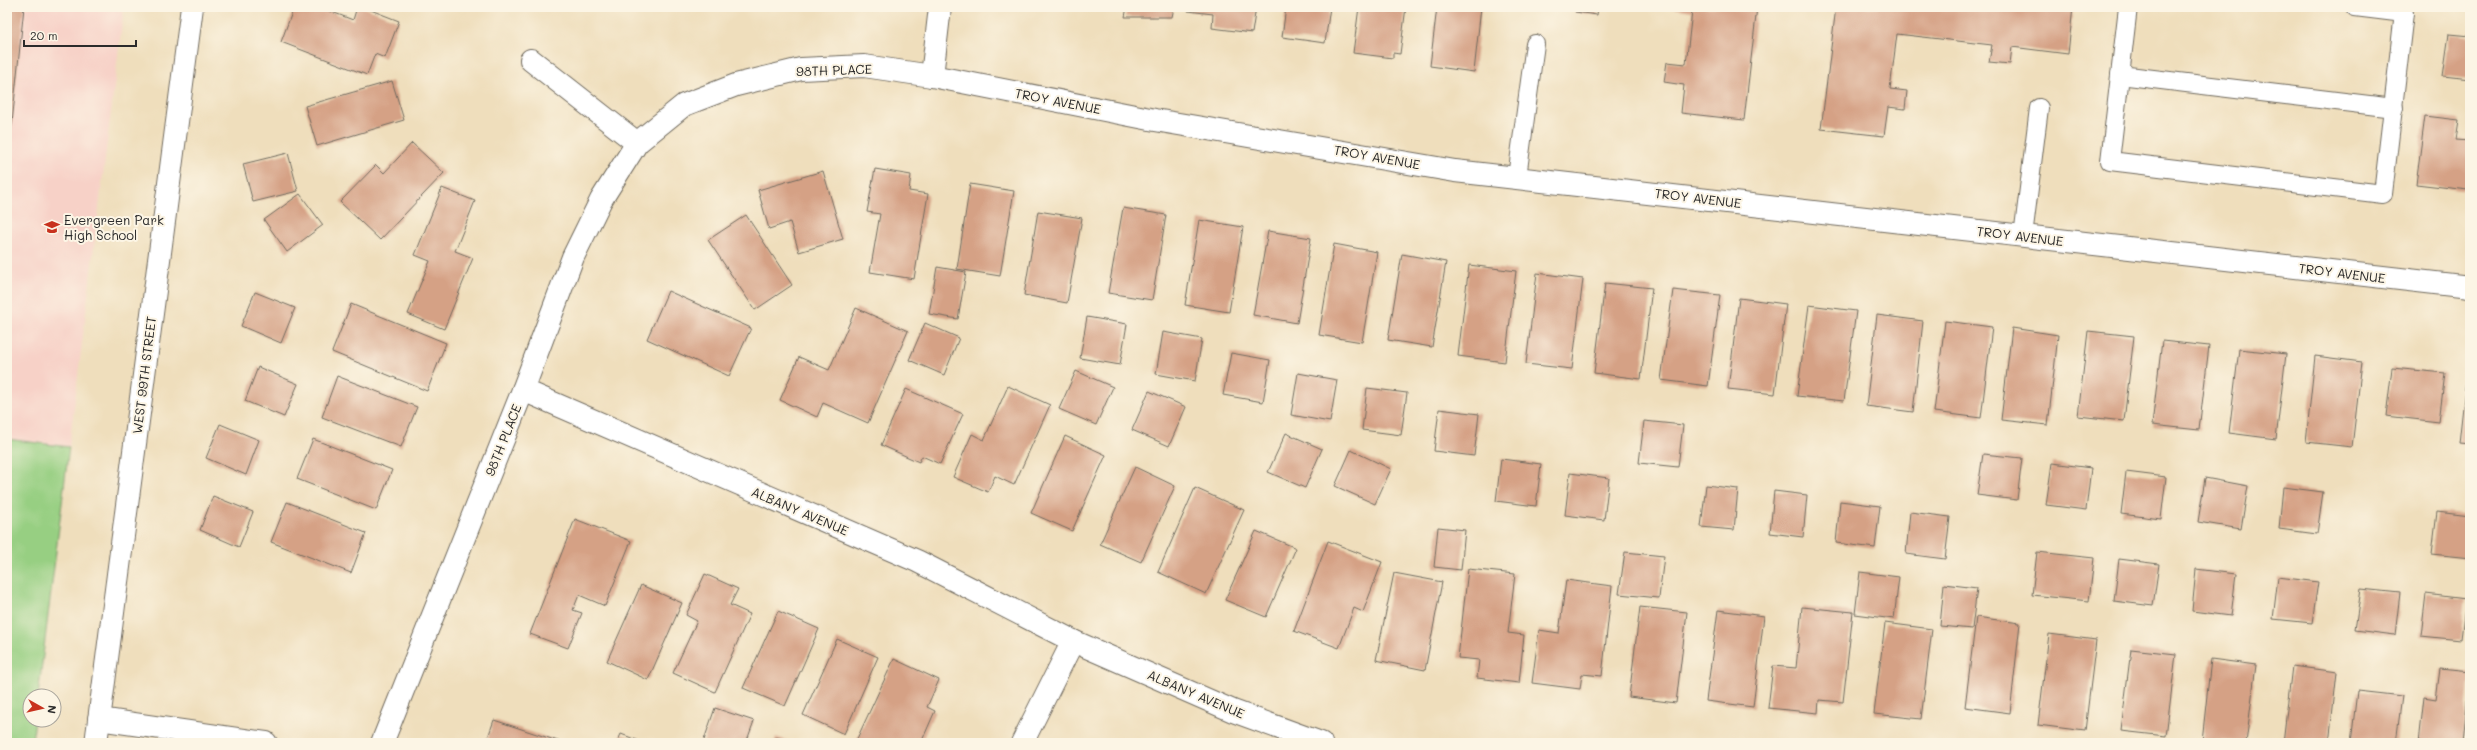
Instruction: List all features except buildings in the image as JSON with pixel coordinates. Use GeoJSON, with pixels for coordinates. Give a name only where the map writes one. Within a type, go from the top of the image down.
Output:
{"type":"FeatureCollection","features":[{"type":"Feature","properties":{"kind":"street","name":"WEST 99TH STREET"},"geometry":{"type":"LineString","coordinates":[[96,743],[192,7]]}},
{"type":"Feature","properties":{"kind":"street"},"geometry":{"type":"LineString","coordinates":[[932,76],[940,7]]}},
{"type":"Feature","properties":{"kind":"street"},"geometry":{"type":"LineString","coordinates":[[531,60],[637,143]]}},
{"type":"Feature","properties":{"kind":"street","name":"98TH PLACE"},"geometry":{"type":"LineString","coordinates":[[382,743],[523,390],[573,257],[601,200],[637,143],[684,105],[736,85],[801,69],[864,66],[932,76]]}},
{"type":"Feature","properties":{"kind":"street","name":"TROY AVENUE"},"geometry":{"type":"LineString","coordinates":[[932,76],[1163,121],[1455,171],[2470,287]]}},
{"type":"Feature","properties":{"kind":"street","name":"ALBANY AVENUE"},"geometry":{"type":"LineString","coordinates":[[523,390],[917,561],[1073,641],[1233,711],[1321,743]]}},
{"type":"Feature","properties":{"kind":"street"},"geometry":{"type":"LineString","coordinates":[[1022,743],[1073,641]]}},
{"type":"Feature","properties":{"kind":"street"},"geometry":{"type":"LineString","coordinates":[[99,719],[266,743]]}},
{"type":"Feature","properties":{"kind":"lane"},"geometry":{"type":"LineString","coordinates":[[2128,7],[2110,162],[2383,194],[2404,10],[2355,7]]}},
{"type":"Feature","properties":{"kind":"lane"},"geometry":{"type":"LineString","coordinates":[[1517,178],[1535,44]]}},
{"type":"Feature","properties":{"kind":"lane"},"geometry":{"type":"LineString","coordinates":[[2120,75],[2394,108]]}},
{"type":"Feature","properties":{"kind":"lane"},"geometry":{"type":"LineString","coordinates":[[2023,236],[2039,108]]}},
{"type":"Feature","properties":{"kind":"shaded area","name":"Evergreen Park High School"},"geometry":{"type":"Polygon","coordinates":[[[7,7],[124,7],[39,688],[22,688],[22,728],[34,728],[32,743],[7,743],[7,7]]]}},
{"type":"Feature","properties":{"kind":"green space"},"geometry":{"type":"Polygon","coordinates":[[[7,439],[69,447],[39,688],[22,688],[22,728],[34,728],[32,743],[7,743],[7,439]]]}},
{"type":"Feature","properties":{"kind":"place","name":"Evergreen Park High School"},"geometry":{"type":"Point","coordinates":[52,227]}}]}
